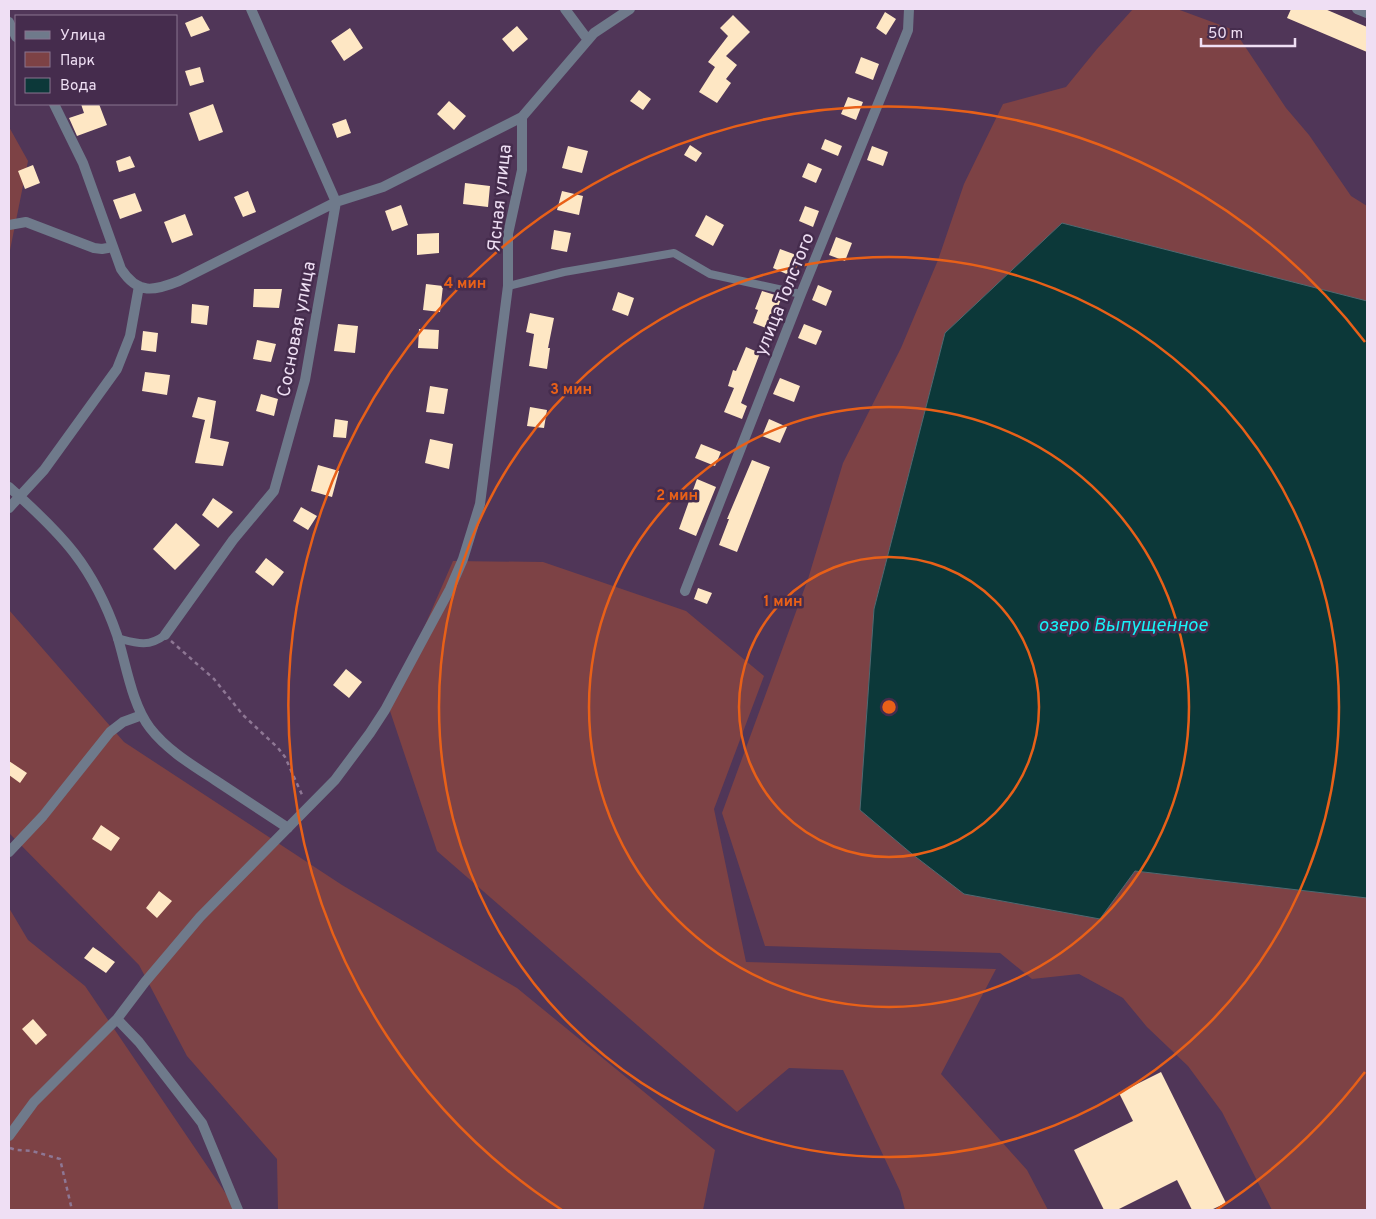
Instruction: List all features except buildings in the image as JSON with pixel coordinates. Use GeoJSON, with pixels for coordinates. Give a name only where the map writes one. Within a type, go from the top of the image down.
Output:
{"type":"FeatureCollection","features":[{"type":"Feature","properties":{"kind":"street"},"geometry":{"type":"LineString","coordinates":[[251,9],[336,202]]}},
{"type":"Feature","properties":{"kind":"street"},"geometry":{"type":"LineString","coordinates":[[565,9],[588,40]]}},
{"type":"Feature","properties":{"kind":"street"},"geometry":{"type":"LineString","coordinates":[[55,105],[83,163],[121,269],[126,276],[139,286],[159,289],[179,281],[336,202],[383,187],[522,117],[594,33],[630,9]]}},
{"type":"Feature","properties":{"kind":"street","name":"улица Толстого"},"geometry":{"type":"LineString","coordinates":[[685,591],[908,30],[909,9]]}},
{"type":"Feature","properties":{"kind":"street"},"geometry":{"type":"LineString","coordinates":[[1357,9],[1367,13]]}},
{"type":"Feature","properties":{"kind":"street"},"geometry":{"type":"LineString","coordinates":[[9,22],[15,34]]}},
{"type":"Feature","properties":{"kind":"street","name":"Ясная улица"},"geometry":{"type":"LineString","coordinates":[[9,1136],[34,1102],[117,1019],[145,982],[200,917],[335,780],[385,710],[450,589],[463,559],[480,504],[508,286],[508,234],[522,170],[522,117]]}},
{"type":"Feature","properties":{"kind":"street","name":"Сосновая улица"},"geometry":{"type":"LineString","coordinates":[[165,635],[233,540],[274,490],[304,380],[336,202]]}},
{"type":"Feature","properties":{"kind":"street"},"geometry":{"type":"LineString","coordinates":[[9,225],[26,222],[94,248],[113,247]]}},
{"type":"Feature","properties":{"kind":"street"},"geometry":{"type":"LineString","coordinates":[[9,508],[44,470],[117,369],[130,336],[139,286]]}},
{"type":"Feature","properties":{"kind":"street"},"geometry":{"type":"LineString","coordinates":[[9,487],[58,534],[78,557],[101,594],[136,700],[149,727],[162,742],[192,765],[288,828]]}},
{"type":"Feature","properties":{"kind":"street"},"geometry":{"type":"LineString","coordinates":[[9,850],[43,816],[110,732],[123,722],[142,715]]}},
{"type":"Feature","properties":{"kind":"street"},"geometry":{"type":"LineString","coordinates":[[117,1019],[139,1042],[202,1124],[238,1210]]}},
{"type":"Feature","properties":{"kind":"lane"},"geometry":{"type":"LineString","coordinates":[[508,286],[564,272],[674,253],[710,274],[802,294]]}},
{"type":"Feature","properties":{"kind":"lane"},"geometry":{"type":"LineString","coordinates":[[117,638],[134,643],[148,644],[157,641],[165,635]]}},
{"type":"Feature","properties":{"kind":"path"},"geometry":{"type":"LineString","coordinates":[[165,635],[210,675],[242,715],[278,748],[285,757],[299,790],[309,807]]}},
{"type":"Feature","properties":{"kind":"path"},"geometry":{"type":"LineString","coordinates":[[9,1147],[60,1159],[72,1210]]}},
{"type":"Feature","properties":{"kind":"green space"},"geometry":{"type":"Polygon","coordinates":[[[1133,9],[1177,9],[1234,30],[1286,108],[1309,135],[1351,196],[1367,206],[1367,301],[1062,223],[945,333],[874,609],[860,810],[912,854],[964,894],[1100,919],[1135,871],[1367,898],[1367,1210],[1272,1210],[1222,1112],[1188,1066],[1147,1027],[1123,998],[1079,974],[1032,979],[1000,953],[765,946],[722,813],[808,579],[843,463],[901,348],[938,260],[964,184],[1003,104],[1066,87],[1133,9]]]}},
{"type":"Feature","properties":{"kind":"green space"},"geometry":{"type":"Polygon","coordinates":[[[9,127],[28,161],[9,255],[9,127]]]}},
{"type":"Feature","properties":{"kind":"green space"},"geometry":{"type":"Polygon","coordinates":[[[453,561],[543,562],[686,611],[764,676],[714,809],[746,962],[996,969],[941,1074],[1027,1170],[1048,1210],[905,1210],[900,1191],[843,1070],[789,1068],[737,1112],[437,851],[389,708],[453,561]]]}},
{"type":"Feature","properties":{"kind":"green space"},"geometry":{"type":"Polygon","coordinates":[[[9,610],[124,742],[342,885],[517,988],[715,1150],[703,1210],[278,1210],[277,1159],[187,1056],[139,965],[9,833],[9,610]]]}},
{"type":"Feature","properties":{"kind":"green space"},"geometry":{"type":"Polygon","coordinates":[[[9,908],[28,940],[85,986],[237,1210],[9,1210],[9,908]]]}},
{"type":"Feature","properties":{"kind":"water","name":"озеро Выпущенное"},"geometry":{"type":"Polygon","coordinates":[[[1062,223],[1367,301],[1367,898],[1135,871],[1100,919],[964,894],[912,854],[860,810],[874,609],[945,333],[1062,223]]]}}]}
